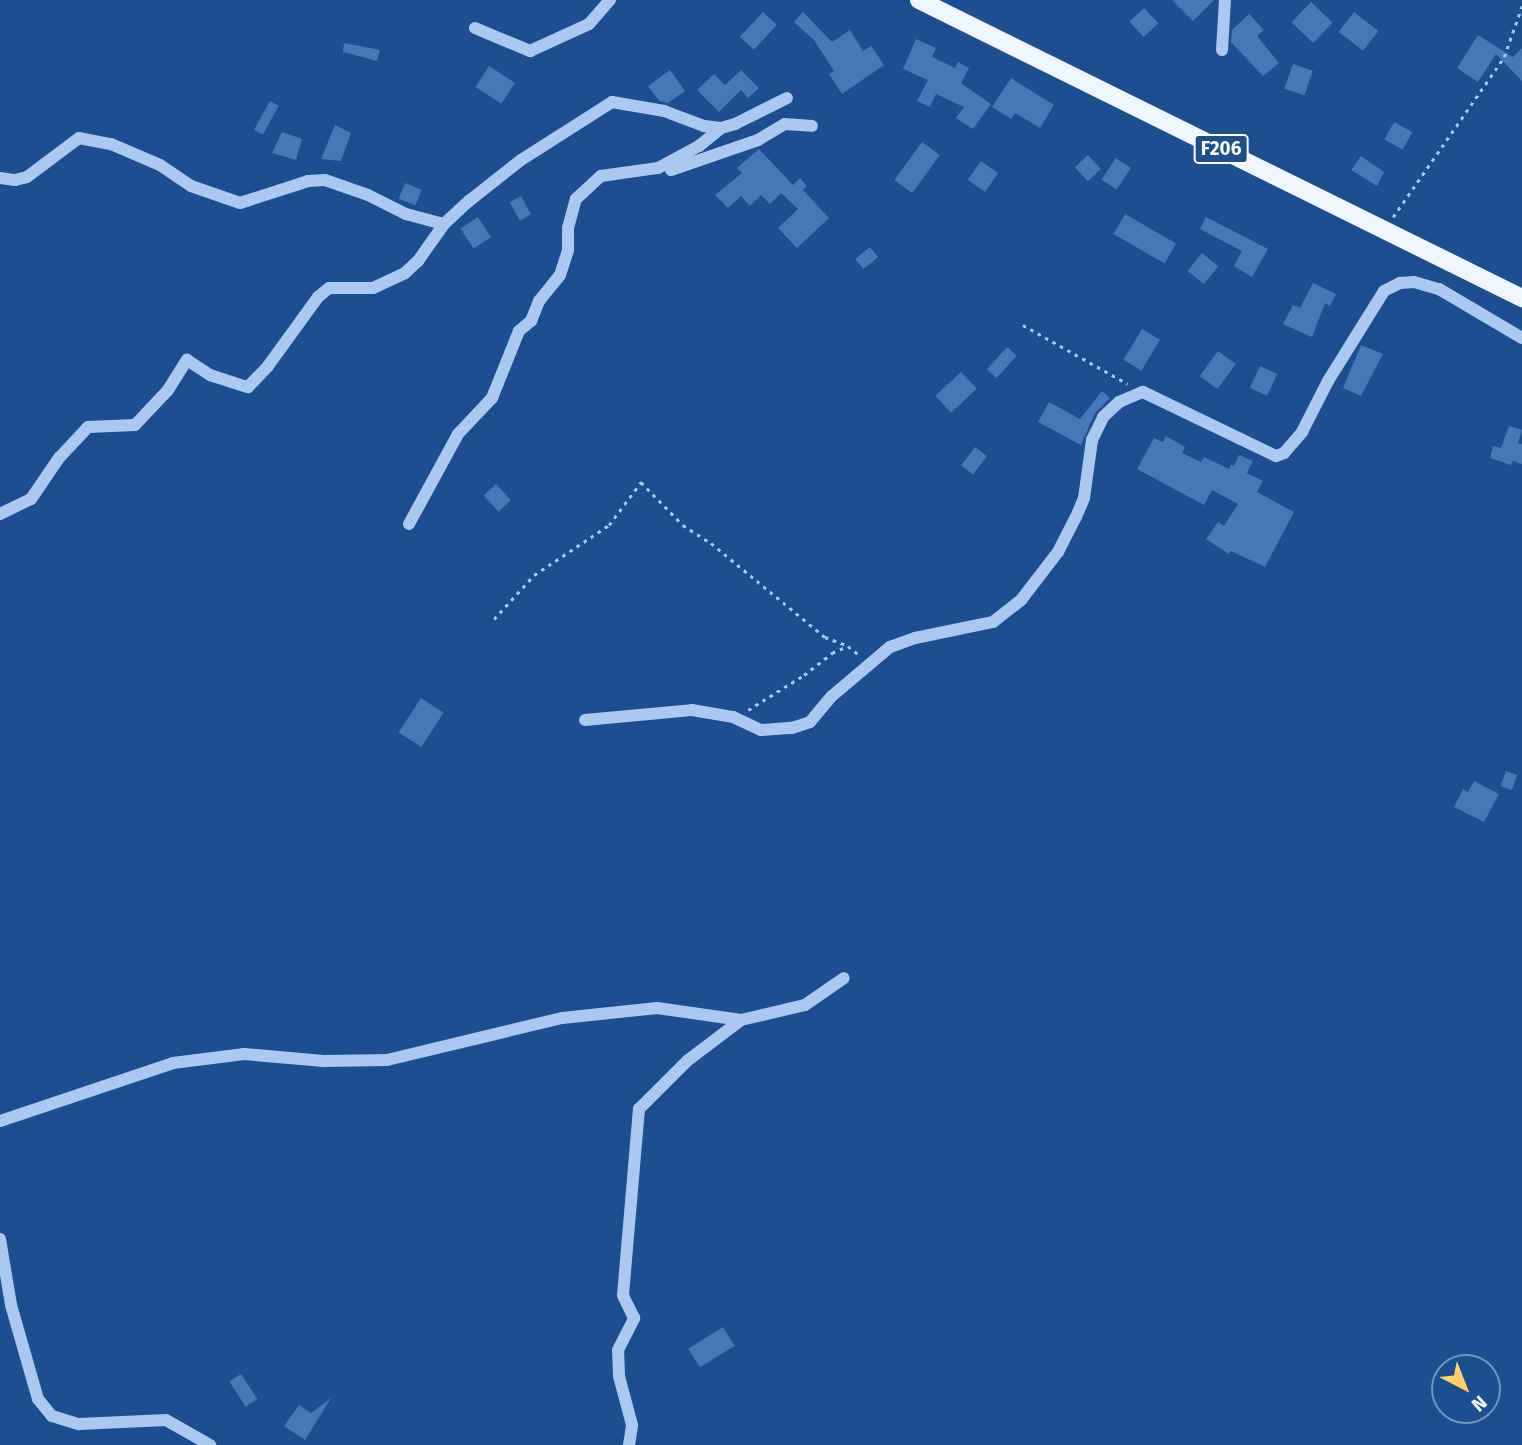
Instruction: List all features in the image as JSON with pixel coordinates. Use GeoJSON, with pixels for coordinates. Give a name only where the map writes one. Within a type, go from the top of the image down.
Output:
{"type":"FeatureCollection","features":[{"type":"Feature","properties":{"kind":"main road","name":"F206"},"geometry":{"type":"LineString","coordinates":[[929,2],[1522,298]]}},
{"type":"Feature","properties":{"kind":"street"},"geometry":{"type":"LineString","coordinates":[[475,28],[530,51],[589,24],[611,0]]}},
{"type":"Feature","properties":{"kind":"street"},"geometry":{"type":"LineString","coordinates":[[1222,50],[1225,0]]}},
{"type":"Feature","properties":{"kind":"street"},"geometry":{"type":"LineString","coordinates":[[0,514],[31,499],[59,458],[88,428],[135,425],[169,390],[187,360],[209,375],[248,387],[268,366],[318,297],[329,288],[373,288],[398,276],[418,261],[444,225],[521,160],[612,102],[664,111],[705,126],[721,128],[735,124],[787,98]]}},
{"type":"Feature","properties":{"kind":"street"},"geometry":{"type":"LineString","coordinates":[[640,172],[660,175],[710,154],[758,140],[785,124],[812,126]]}},
{"type":"Feature","properties":{"kind":"street"},"geometry":{"type":"LineString","coordinates":[[409,524],[432,487],[458,434],[492,398],[519,331],[531,321],[539,301],[560,275],[568,250],[568,228],[576,199],[601,176],[658,169],[699,146],[721,128]]}},
{"type":"Feature","properties":{"kind":"street"},"geometry":{"type":"LineString","coordinates":[[0,177],[15,180],[27,177],[79,138],[111,144],[160,165],[191,186],[240,203],[308,181],[325,180],[368,195],[406,214],[444,225]]}},
{"type":"Feature","properties":{"kind":"street"},"geometry":{"type":"LineString","coordinates":[[585,720],[692,710],[733,717],[761,730],[792,728],[810,722],[832,696],[890,648],[915,638],[993,622],[1021,600],[1058,552],[1076,517],[1083,498],[1092,440],[1103,417],[1119,402],[1143,392],[1276,456],[1284,453],[1302,432],[1328,381],[1384,291],[1400,283],[1414,282],[1439,289],[1522,338]]}},
{"type":"Feature","properties":{"kind":"street"},"geometry":{"type":"LineString","coordinates":[[0,1121],[173,1063],[244,1054],[324,1061],[387,1060],[562,1018],[657,1008],[741,1020],[805,1005],[844,978]]}},
{"type":"Feature","properties":{"kind":"street"},"geometry":{"type":"LineString","coordinates":[[629,1445],[632,1425],[619,1376],[618,1350],[634,1318],[623,1295],[639,1109],[687,1061],[741,1020]]}},
{"type":"Feature","properties":{"kind":"street"},"geometry":{"type":"LineString","coordinates":[[0,1240],[11,1305],[38,1399],[52,1416],[79,1424],[166,1420],[210,1445]]}},
{"type":"Feature","properties":{"kind":"path"},"geometry":{"type":"LineString","coordinates":[[1384,230],[1504,57],[1522,6]]}},
{"type":"Feature","properties":{"kind":"path"},"geometry":{"type":"LineString","coordinates":[[1023,325],[1143,392]]}},
{"type":"Feature","properties":{"kind":"path"},"geometry":{"type":"LineString","coordinates":[[494,619],[534,575],[609,525],[641,482],[683,525],[711,544],[825,637],[848,646],[855,654],[876,661]]}},
{"type":"Feature","properties":{"kind":"path"},"geometry":{"type":"LineString","coordinates":[[733,717],[756,706],[812,670],[832,653],[848,646]]}},
{"type":"Feature","properties":{"kind":"building"},"geometry":{"type":"Polygon","coordinates":[[[1172,0],[1214,0],[1193,21],[1172,0]]]}},
{"type":"Feature","properties":{"kind":"building"},"geometry":{"type":"Polygon","coordinates":[[[1311,2],[1333,23],[1313,43],[1292,22],[1311,2]]]}},
{"type":"Feature","properties":{"kind":"building"},"geometry":{"type":"Polygon","coordinates":[[[1144,8],[1158,23],[1144,37],[1129,22],[1144,8]]]}},
{"type":"Feature","properties":{"kind":"building"},"geometry":{"type":"Polygon","coordinates":[[[763,12],[777,25],[754,50],[740,37],[763,12]]]}},
{"type":"Feature","properties":{"kind":"building"},"geometry":{"type":"Polygon","coordinates":[[[803,12],[832,42],[850,30],[863,51],[871,46],[884,65],[842,94],[829,74],[834,71],[814,40],[794,22],[803,12]]]}},
{"type":"Feature","properties":{"kind":"building"},"geometry":{"type":"Polygon","coordinates":[[[1354,12],[1378,31],[1363,51],[1339,32],[1354,12]]]}},
{"type":"Feature","properties":{"kind":"building"},"geometry":{"type":"Polygon","coordinates":[[[1249,14],[1264,30],[1257,36],[1279,63],[1263,76],[1231,42],[1232,30],[1249,14]]]}},
{"type":"Feature","properties":{"kind":"building"},"geometry":{"type":"Polygon","coordinates":[[[1478,35],[1513,57],[1522,48],[1522,81],[1496,54],[1478,82],[1457,68],[1478,35]]]}},
{"type":"Feature","properties":{"kind":"building"},"geometry":{"type":"Polygon","coordinates":[[[916,39],[936,48],[932,57],[955,68],[958,62],[969,68],[961,83],[991,104],[973,129],[956,118],[964,107],[936,94],[930,107],[917,101],[928,80],[903,69],[916,39]]]}},
{"type":"Feature","properties":{"kind":"building"},"geometry":{"type":"Polygon","coordinates":[[[344,43],[380,50],[377,61],[343,52],[344,43]]]}},
{"type":"Feature","properties":{"kind":"building"},"geometry":{"type":"Polygon","coordinates":[[[1293,64],[1313,71],[1304,95],[1285,89],[1293,64]]]}},
{"type":"Feature","properties":{"kind":"building"},"geometry":{"type":"Polygon","coordinates":[[[489,66],[515,83],[501,104],[475,87],[489,66]]]}},
{"type":"Feature","properties":{"kind":"building"},"geometry":{"type":"Polygon","coordinates":[[[670,70],[685,91],[668,103],[659,101],[648,86],[670,70]]]}},
{"type":"Feature","properties":{"kind":"building"},"geometry":{"type":"Polygon","coordinates":[[[741,70],[759,88],[748,98],[741,90],[719,112],[697,90],[714,74],[725,85],[741,70]]]}},
{"type":"Feature","properties":{"kind":"building"},"geometry":{"type":"Polygon","coordinates":[[[1011,78],[1054,105],[1040,128],[1015,113],[1011,119],[992,107],[1011,78]]]}},
{"type":"Feature","properties":{"kind":"building"},"geometry":{"type":"Polygon","coordinates":[[[270,101],[279,106],[263,135],[254,130],[270,101]]]}},
{"type":"Feature","properties":{"kind":"building"},"geometry":{"type":"Polygon","coordinates":[[[1394,122],[1412,132],[1403,150],[1384,139],[1394,122]]]}},
{"type":"Feature","properties":{"kind":"building"},"geometry":{"type":"Polygon","coordinates":[[[335,125],[351,133],[341,161],[321,159],[335,125]]]}},
{"type":"Feature","properties":{"kind":"building"},"geometry":{"type":"Polygon","coordinates":[[[282,132],[302,139],[296,160],[272,153],[282,132]]]}},
{"type":"Feature","properties":{"kind":"building"},"geometry":{"type":"Polygon","coordinates":[[[922,142],[940,155],[912,193],[894,180],[922,142]]]}},
{"type":"Feature","properties":{"kind":"building"},"geometry":{"type":"Polygon","coordinates":[[[759,149],[793,185],[800,178],[807,186],[803,190],[829,218],[797,248],[778,228],[798,209],[781,193],[770,204],[761,195],[750,206],[741,196],[728,208],[715,195],[742,173],[737,168],[759,149]]]}},
{"type":"Feature","properties":{"kind":"building"},"geometry":{"type":"Polygon","coordinates":[[[1088,155],[1101,169],[1088,181],[1075,167],[1088,155]]]}},
{"type":"Feature","properties":{"kind":"building"},"geometry":{"type":"Polygon","coordinates":[[[1361,156],[1384,172],[1377,186],[1351,170],[1361,156]]]}},
{"type":"Feature","properties":{"kind":"building"},"geometry":{"type":"Polygon","coordinates":[[[1116,158],[1131,168],[1116,190],[1101,180],[1116,158]]]}},
{"type":"Feature","properties":{"kind":"building"},"geometry":{"type":"Polygon","coordinates":[[[981,161],[998,173],[985,192],[968,180],[981,161]]]}},
{"type":"Feature","properties":{"kind":"building"},"geometry":{"type":"Polygon","coordinates":[[[405,183],[422,190],[415,206],[399,199],[405,183]]]}},
{"type":"Feature","properties":{"kind":"building"},"geometry":{"type":"Polygon","coordinates":[[[521,196],[531,214],[520,221],[510,202],[521,196]]]}},
{"type":"Feature","properties":{"kind":"building"},"geometry":{"type":"Polygon","coordinates":[[[1125,214],[1176,244],[1165,263],[1114,234],[1125,214]]]}},
{"type":"Feature","properties":{"kind":"building"},"geometry":{"type":"Polygon","coordinates":[[[478,217],[491,237],[473,249],[460,228],[478,217]]]}},
{"type":"Feature","properties":{"kind":"building"},"geometry":{"type":"Polygon","coordinates":[[[1206,217],[1268,249],[1252,277],[1234,266],[1242,251],[1200,229],[1206,217]]]}},
{"type":"Feature","properties":{"kind":"building"},"geometry":{"type":"Polygon","coordinates":[[[870,247],[878,257],[863,269],[855,259],[870,247]]]}},
{"type":"Feature","properties":{"kind":"building"},"geometry":{"type":"Polygon","coordinates":[[[1202,253],[1218,266],[1204,284],[1188,271],[1202,253]]]}},
{"type":"Feature","properties":{"kind":"building"},"geometry":{"type":"Polygon","coordinates":[[[1313,283],[1336,294],[1330,306],[1325,303],[1312,337],[1283,324],[1293,305],[1300,308],[1313,283]]]}},
{"type":"Feature","properties":{"kind":"building"},"geometry":{"type":"Polygon","coordinates":[[[1142,329],[1160,340],[1141,371],[1123,360],[1142,329]]]}},
{"type":"Feature","properties":{"kind":"building"},"geometry":{"type":"Polygon","coordinates":[[[1361,345],[1383,354],[1361,396],[1343,388],[1361,345]]]}},
{"type":"Feature","properties":{"kind":"building"},"geometry":{"type":"Polygon","coordinates":[[[1007,347],[1017,356],[997,378],[987,369],[1007,347]]]}},
{"type":"Feature","properties":{"kind":"building"},"geometry":{"type":"Polygon","coordinates":[[[1218,351],[1236,364],[1218,389],[1200,376],[1218,351]]]}},
{"type":"Feature","properties":{"kind":"building"},"geometry":{"type":"Polygon","coordinates":[[[1260,366],[1277,374],[1267,396],[1250,388],[1260,366]]]}},
{"type":"Feature","properties":{"kind":"building"},"geometry":{"type":"Polygon","coordinates":[[[961,372],[977,389],[951,413],[935,396],[961,372]]]}},
{"type":"Feature","properties":{"kind":"building"},"geometry":{"type":"Polygon","coordinates":[[[1102,391],[1110,398],[1095,413],[1081,445],[1038,422],[1049,402],[1080,419],[1102,391]]]}},
{"type":"Feature","properties":{"kind":"building"},"geometry":{"type":"Polygon","coordinates":[[[1509,426],[1522,430],[1518,443],[1522,444],[1522,464],[1513,461],[1511,465],[1490,458],[1493,446],[1501,448],[1509,426]]]}},
{"type":"Feature","properties":{"kind":"building"},"geometry":{"type":"Polygon","coordinates":[[[1166,436],[1185,447],[1182,453],[1201,462],[1204,457],[1229,469],[1231,464],[1234,466],[1239,455],[1253,461],[1247,473],[1263,481],[1257,492],[1294,512],[1265,567],[1231,551],[1229,554],[1206,539],[1218,522],[1224,526],[1238,504],[1212,490],[1204,505],[1137,469],[1154,438],[1163,442],[1166,436]]]}},
{"type":"Feature","properties":{"kind":"building"},"geometry":{"type":"Polygon","coordinates":[[[975,447],[987,456],[973,474],[961,465],[975,447]]]}},
{"type":"Feature","properties":{"kind":"building"},"geometry":{"type":"Polygon","coordinates":[[[496,484],[511,500],[499,512],[484,496],[496,484]]]}},
{"type":"Feature","properties":{"kind":"building"},"geometry":{"type":"Polygon","coordinates":[[[421,698],[444,713],[421,747],[399,732],[421,698]]]}},
{"type":"Feature","properties":{"kind":"building"},"geometry":{"type":"Polygon","coordinates":[[[1506,771],[1517,775],[1512,790],[1501,786],[1506,771]]]}},
{"type":"Feature","properties":{"kind":"building"},"geometry":{"type":"Polygon","coordinates":[[[1474,781],[1499,794],[1484,822],[1454,807],[1463,789],[1468,792],[1474,781]]]}},
{"type":"Feature","properties":{"kind":"building"},"geometry":{"type":"Polygon","coordinates":[[[723,1327],[735,1346],[700,1367],[688,1349],[723,1327]]]}},
{"type":"Feature","properties":{"kind":"building"},"geometry":{"type":"Polygon","coordinates":[[[241,1374],[257,1399],[246,1407],[229,1382],[241,1374]]]}},
{"type":"Feature","properties":{"kind":"building"},"geometry":{"type":"Polygon","coordinates":[[[331,1398],[305,1440],[284,1426],[299,1405],[311,1413],[331,1398]]]}}]}
